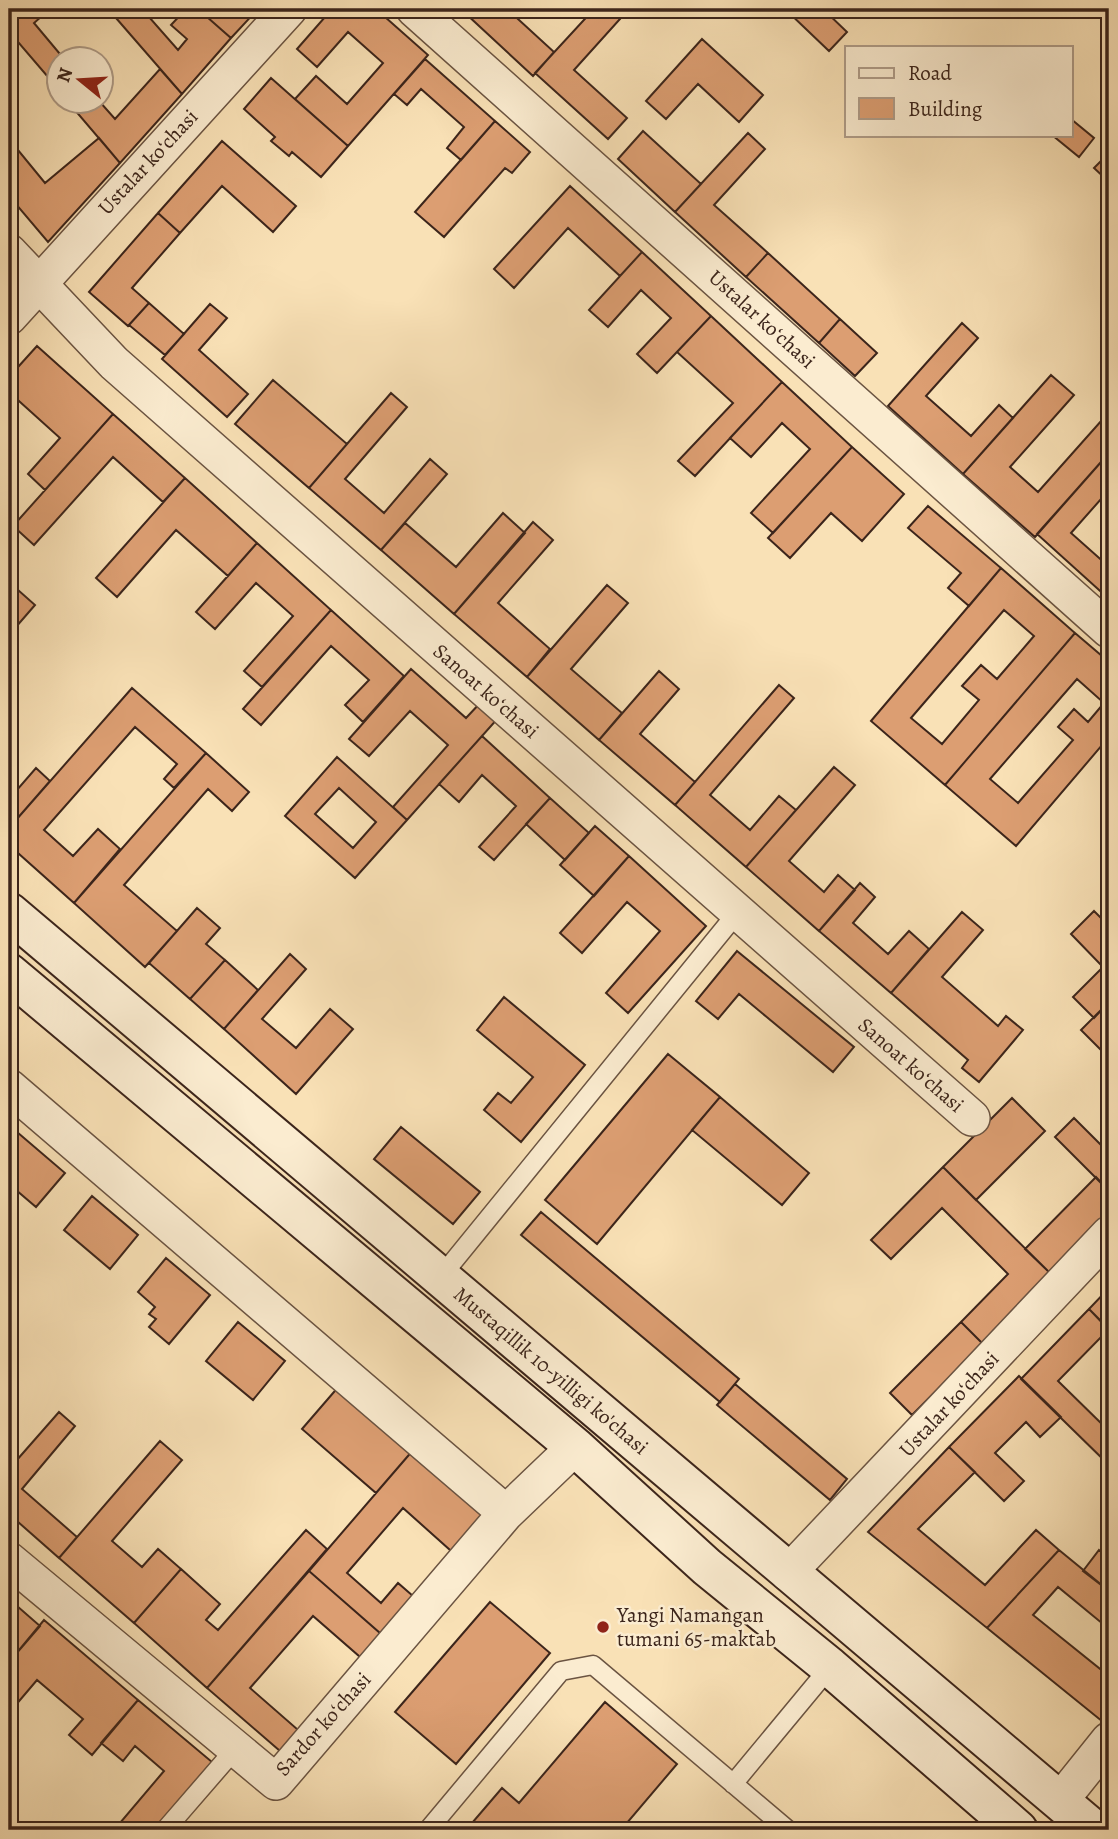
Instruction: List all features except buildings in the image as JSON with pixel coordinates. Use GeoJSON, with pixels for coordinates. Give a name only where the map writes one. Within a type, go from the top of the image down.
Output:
{"type":"FeatureCollection","features":[{"type":"Feature","properties":{"kind":"main road","name":"Mustaqillik 10-yilligi ko'chasi"},"geometry":{"type":"LineString","coordinates":[[9,912],[1090,1829]]}},
{"type":"Feature","properties":{"kind":"main road","name":"Mustaqillik 10-yilligi ko'chasi"},"geometry":{"type":"LineString","coordinates":[[9,973],[575,1447],[707,1567],[830,1667],[1018,1830]]}},
{"type":"Feature","properties":{"kind":"street","name":"Ustalar koʻchasi"},"geometry":{"type":"LineString","coordinates":[[9,317],[289,9]]}},
{"type":"Feature","properties":{"kind":"street","name":"Ustalar koʻchasi"},"geometry":{"type":"LineString","coordinates":[[414,9],[1109,630]]}},
{"type":"Feature","properties":{"kind":"street","name":"Sanoat koʻchasi"},"geometry":{"type":"LineString","coordinates":[[9,253],[114,363],[972,1118]]}},
{"type":"Feature","properties":{"kind":"street"},"geometry":{"type":"LineString","coordinates":[[9,1087],[506,1513]]}},
{"type":"Feature","properties":{"kind":"street","name":"Ustalar koʻchasi"},"geometry":{"type":"LineString","coordinates":[[788,1573],[1109,1234]]}},
{"type":"Feature","properties":{"kind":"street","name":"Sardor koʻchasi"},"geometry":{"type":"LineString","coordinates":[[9,1560],[276,1782],[506,1513],[575,1447]]}},
{"type":"Feature","properties":{"kind":"street"},"geometry":{"type":"LineString","coordinates":[[1060,1801],[1109,1740]]}},
{"type":"Feature","properties":{"kind":"lane"},"geometry":{"type":"LineString","coordinates":[[439,1279],[737,913]]}},
{"type":"Feature","properties":{"kind":"lane"},"geometry":{"type":"LineString","coordinates":[[428,1830],[561,1671],[593,1665],[788,1830]]}},
{"type":"Feature","properties":{"kind":"lane"},"geometry":{"type":"LineString","coordinates":[[733,1784],[830,1667]]}},
{"type":"Feature","properties":{"kind":"lane"},"geometry":{"type":"LineString","coordinates":[[165,1830],[236,1748]]}},
{"type":"Feature","properties":{"kind":"place","name":"Yangi Namangan tumani 65-maktab"},"geometry":{"type":"Point","coordinates":[603,1627]}}]}
